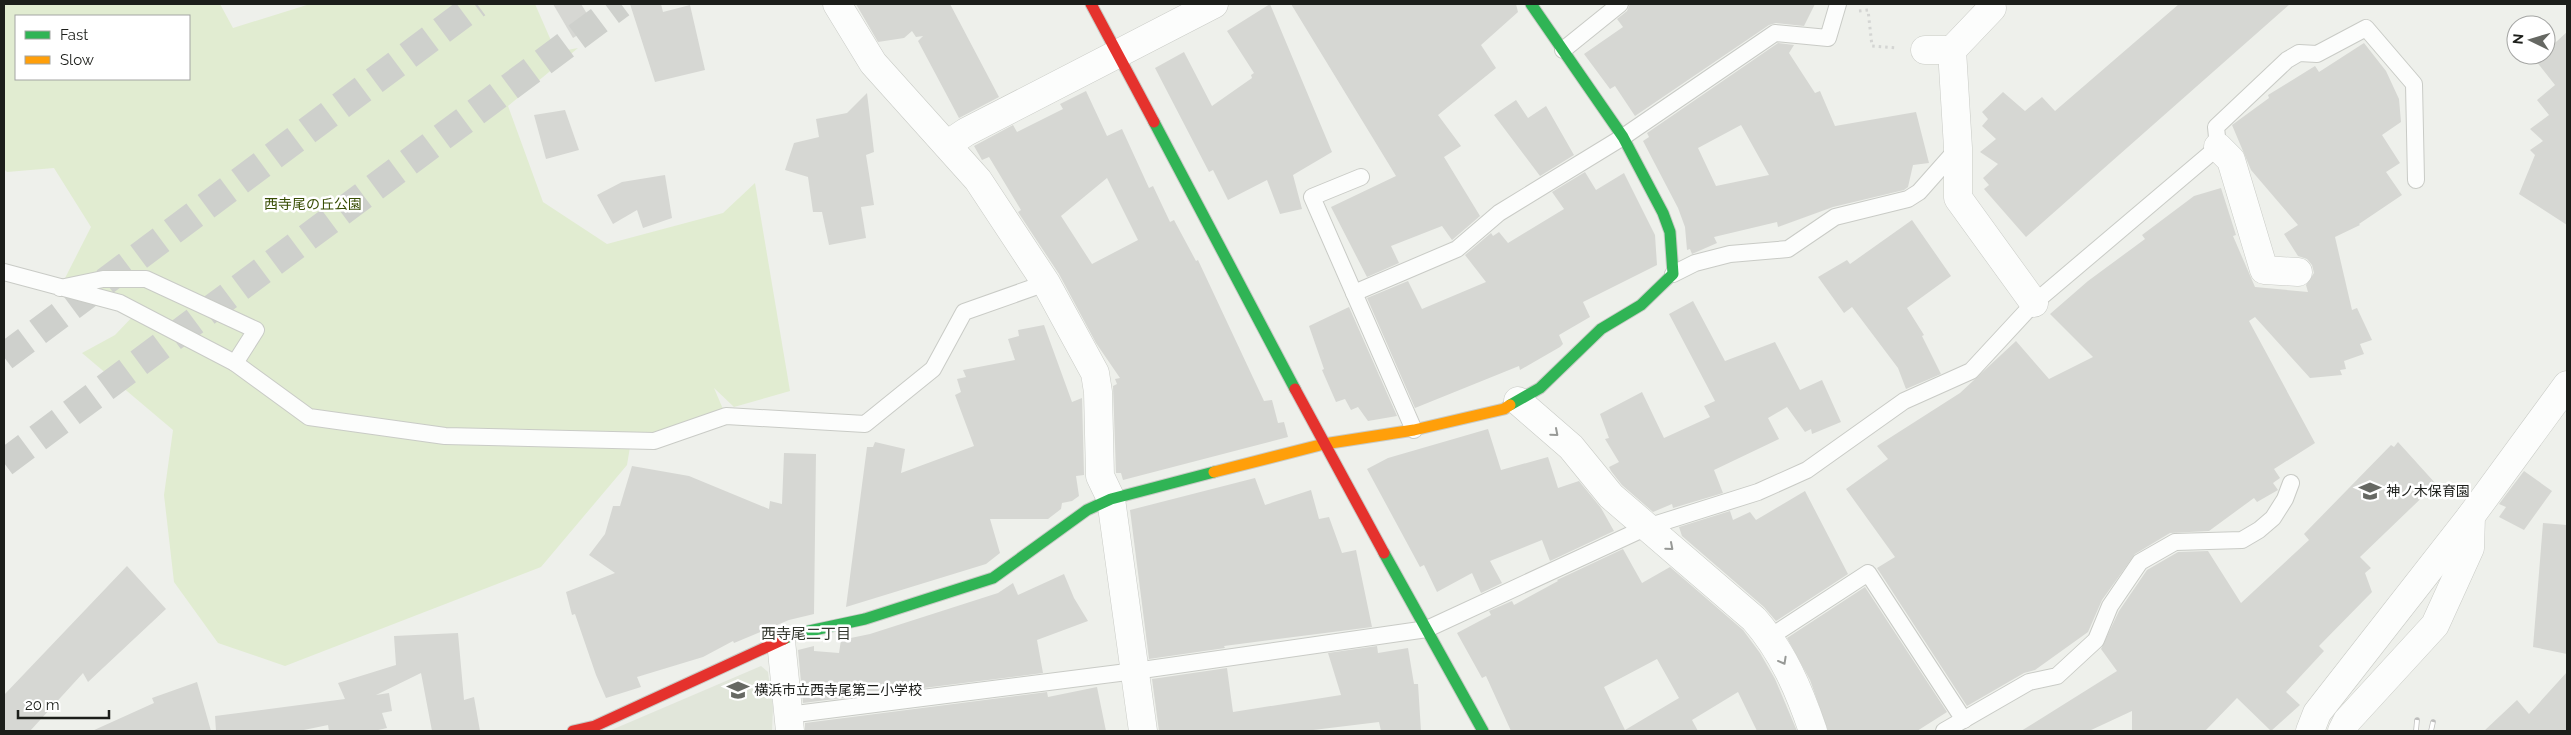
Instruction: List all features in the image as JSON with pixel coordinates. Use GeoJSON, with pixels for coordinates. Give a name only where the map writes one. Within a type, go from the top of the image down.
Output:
{"type":"FeatureCollection","features":[{"type":"Feature","properties":{"kind":"street"},"geometry":{"type":"LineString","coordinates":[[837,4],[873,63],[948,144],[978,180],[1046,284],[1094,373],[1098,392],[1100,476],[1111,499],[1143,731]]}},
{"type":"Feature","properties":{"kind":"street"},"geometry":{"type":"LineString","coordinates":[[1091,4],[1324,444],[1483,731]]}},
{"type":"Feature","properties":{"kind":"street"},"geometry":{"type":"LineString","coordinates":[[948,144],[966,132],[1116,53],[1214,4]]}},
{"type":"Feature","properties":{"kind":"street"},"geometry":{"type":"LineString","coordinates":[[573,731],[595,726],[795,634],[865,618],[992,578],[1087,510],[1111,499],[1324,444],[1414,430],[1504,409],[1540,388],[1601,329],[1641,305],[1673,274],[1670,232],[1663,213],[1623,137],[1531,4]]}},
{"type":"Feature","properties":{"kind":"street"},"geometry":{"type":"LineString","coordinates":[[1925,50],[1952,50],[1992,8]]}},
{"type":"Feature","properties":{"kind":"street"},"geometry":{"type":"LineString","coordinates":[[1952,50],[1958,148],[1958,198],[2034,303]]}},
{"type":"Feature","properties":{"kind":"street"},"geometry":{"type":"LineString","coordinates":[[2218,147],[2232,160],[2264,270],[2298,272]]}},
{"type":"Feature","properties":{"kind":"street"},"geometry":{"type":"LineString","coordinates":[[2310,731],[2317,713],[2471,516],[2567,385]]}},
{"type":"Feature","properties":{"kind":"street"},"geometry":{"type":"LineString","coordinates":[[1518,401],[1571,448],[1611,496],[1754,619],[1770,637],[1798,688],[1813,731]]}},
{"type":"Feature","properties":{"kind":"street"},"geometry":{"type":"LineString","coordinates":[[2342,731],[2346,721],[2436,625],[2470,548],[2471,516]]}},
{"type":"Feature","properties":{"kind":"street"},"geometry":{"type":"LineString","coordinates":[[781,640],[789,723]]}},
{"type":"Feature","properties":{"kind":"lane"},"geometry":{"type":"LineString","coordinates":[[1563,50],[1620,4]]}},
{"type":"Feature","properties":{"kind":"lane"},"geometry":{"type":"LineString","coordinates":[[1354,293],[1457,250],[1499,213],[1623,137],[1775,33],[1828,38],[1838,4]]}},
{"type":"Feature","properties":{"kind":"lane"},"geometry":{"type":"LineString","coordinates":[[789,723],[1427,629],[1647,527],[1758,492],[1807,470],[1904,401],[1971,371],[2034,303],[2218,147],[2216,127],[2287,60],[2299,54],[2317,54],[2366,28],[2414,84],[2416,180]]}},
{"type":"Feature","properties":{"kind":"lane"},"geometry":{"type":"LineString","coordinates":[[1673,274],[1695,263],[1730,254],[1788,249],[1835,218],[1908,200],[1919,192],[1958,148]]}},
{"type":"Feature","properties":{"kind":"lane"},"geometry":{"type":"LineString","coordinates":[[1361,177],[1312,197],[1414,430]]}},
{"type":"Feature","properties":{"kind":"lane"},"geometry":{"type":"LineString","coordinates":[[4,272],[120,303],[235,363],[309,417],[445,436],[654,441],[726,416],[865,424],[933,369],[964,312],[1046,284]]}},
{"type":"Feature","properties":{"kind":"lane"},"geometry":{"type":"LineString","coordinates":[[60,288],[104,279],[146,279],[256,330],[235,363]]}},
{"type":"Feature","properties":{"kind":"lane"},"geometry":{"type":"LineString","coordinates":[[1944,731],[2029,682],[2057,676],[2096,640],[2110,606],[2140,562],[2175,542],[2242,540],[2259,530],[2273,518],[2285,499],[2291,483]]}},
{"type":"Feature","properties":{"kind":"lane"},"geometry":{"type":"LineString","coordinates":[[1770,637],[1868,573],[1964,720]]}},
{"type":"Feature","properties":{"kind":"path"},"geometry":{"type":"LineString","coordinates":[[1854,11],[1868,10],[1872,46],[1925,50]]}},
{"type":"Feature","properties":{"kind":"shaded area","name":"横浜市立西寺尾第二小学校"},"geometry":{"type":"Polygon","coordinates":[[[761,666],[768,672],[773,707],[772,731],[609,731],[761,666]]]}},
{"type":"Feature","properties":{"kind":"green space","name":"西寺尾の丘公園"},"geometry":{"type":"Polygon","coordinates":[[[4,4],[220,4],[233,28],[310,4],[535,4],[556,52],[578,48],[508,106],[543,202],[607,244],[723,213],[755,183],[790,391],[734,407],[714,388],[726,416],[631,441],[627,465],[541,567],[285,666],[218,643],[174,582],[164,495],[173,430],[82,353],[115,335],[137,312],[60,288],[91,227],[54,168],[7,172],[4,169],[4,4]]]}},
{"type":"Feature","properties":{"kind":"building"},"geometry":{"type":"Polygon","coordinates":[[[553,4],[581,4],[594,25],[573,38],[553,4]]]}},
{"type":"Feature","properties":{"kind":"building"},"geometry":{"type":"Polygon","coordinates":[[[630,4],[661,4],[663,12],[690,5],[705,70],[655,82],[630,4]]]}},
{"type":"Feature","properties":{"kind":"building"},"geometry":{"type":"Polygon","coordinates":[[[856,4],[950,4],[999,97],[959,118],[918,41],[923,36],[916,37],[912,31],[904,38],[878,42],[856,4]]]}},
{"type":"Feature","properties":{"kind":"building"},"geometry":{"type":"Polygon","coordinates":[[[1270,4],[1332,152],[1293,175],[1302,209],[1280,214],[1267,180],[1228,200],[1213,170],[1209,172],[1155,68],[1184,52],[1212,106],[1252,78],[1251,75],[1254,73],[1227,31],[1270,4]]]}},
{"type":"Feature","properties":{"kind":"building"},"geometry":{"type":"Polygon","coordinates":[[[1291,4],[1516,4],[1518,12],[1481,45],[1496,68],[1438,115],[1461,146],[1444,157],[1480,216],[1452,240],[1442,226],[1391,246],[1399,263],[1367,277],[1331,207],[1396,176],[1291,4]]]}},
{"type":"Feature","properties":{"kind":"building"},"geometry":{"type":"Polygon","coordinates":[[[1630,4],[1815,4],[1804,26],[1776,23],[1769,25],[1635,116],[1615,86],[1610,89],[1584,54],[1623,27],[1617,19],[1627,11],[1630,4]]]}},
{"type":"Feature","properties":{"kind":"building"},"geometry":{"type":"Polygon","coordinates":[[[2179,4],[2290,4],[2026,237],[1984,189],[1989,185],[1983,178],[1998,164],[1980,152],[1996,139],[1982,126],[1988,119],[1982,112],[2003,92],[2025,111],[2042,97],[2055,111],[2179,4]]]}},
{"type":"Feature","properties":{"kind":"building"},"geometry":{"type":"Polygon","coordinates":[[[2567,32],[2567,225],[2519,194],[2535,155],[2530,150],[2543,141],[2530,129],[2549,115],[2537,100],[2555,85],[2539,65],[2556,65],[2556,42],[2567,32]]]}},
{"type":"Feature","properties":{"kind":"building"},"geometry":{"type":"Polygon","coordinates":[[[1778,43],[1794,45],[1789,53],[1815,93],[1820,91],[1835,126],[1916,112],[1929,163],[1913,165],[1908,187],[1904,190],[1833,207],[1778,227],[1777,222],[1714,237],[1717,243],[1692,254],[1690,249],[1687,250],[1685,227],[1678,208],[1643,141],[1649,137],[1647,133],[1778,43]],[[1741,125],[1698,148],[1716,186],[1769,175],[1741,125]]]}},
{"type":"Feature","properties":{"kind":"building"},"geometry":{"type":"Polygon","coordinates":[[[2364,43],[2386,71],[2399,99],[2401,122],[2382,135],[2400,163],[2386,172],[2402,195],[2360,225],[2335,237],[2352,310],[2357,308],[2372,340],[2360,344],[2364,354],[2344,361],[2346,369],[2340,370],[2342,375],[2310,378],[2255,317],[2249,321],[2315,443],[2274,469],[2280,478],[2273,483],[2278,490],[2257,502],[2254,498],[2209,531],[2170,533],[2135,554],[2102,600],[2088,632],[2035,670],[2024,673],[1967,706],[1877,568],[1895,557],[1846,489],[1888,459],[1877,446],[1960,393],[2016,341],[2049,379],[2093,357],[2050,314],[2088,281],[2145,239],[2142,235],[2194,196],[2221,188],[2236,235],[2233,236],[2255,287],[2308,292],[2306,285],[2314,273],[2312,265],[2307,259],[2298,256],[2284,234],[2298,225],[2251,170],[2232,125],[2269,98],[2268,95],[2315,66],[2319,72],[2364,43]]]}},
{"type":"Feature","properties":{"kind":"building"},"geometry":{"type":"Polygon","coordinates":[[[1086,91],[1107,136],[1122,129],[1149,188],[1153,186],[1170,222],[1174,220],[1196,261],[1198,260],[1264,401],[1272,400],[1278,423],[1284,422],[1288,437],[1123,480],[1121,473],[1116,473],[1113,386],[1117,384],[1115,379],[1120,378],[1096,343],[1059,274],[1018,212],[1021,210],[989,157],[982,160],[974,146],[1013,125],[1017,132],[1063,109],[1060,104],[1086,91]],[[1107,178],[1061,216],[1092,264],[1138,240],[1107,178]]]}},
{"type":"Feature","properties":{"kind":"building"},"geometry":{"type":"Polygon","coordinates":[[[867,93],[874,152],[866,155],[874,205],[861,207],[866,238],[829,245],[822,212],[813,212],[808,177],[785,170],[794,143],[819,137],[816,119],[847,113],[867,93]]]}},
{"type":"Feature","properties":{"kind":"building"},"geometry":{"type":"Polygon","coordinates":[[[1516,100],[1528,118],[1546,106],[1574,155],[1540,176],[1494,115],[1516,100]]]}},
{"type":"Feature","properties":{"kind":"building"},"geometry":{"type":"Polygon","coordinates":[[[565,110],[579,150],[546,159],[534,115],[565,110]]]}},
{"type":"Feature","properties":{"kind":"building"},"geometry":{"type":"Polygon","coordinates":[[[1585,172],[1596,190],[1624,173],[1655,235],[1657,265],[1583,302],[1590,317],[1559,335],[1563,344],[1560,347],[1520,370],[1519,366],[1415,408],[1367,298],[1408,281],[1422,309],[1486,282],[1465,255],[1491,233],[1493,236],[1499,232],[1508,243],[1564,209],[1552,192],[1585,172]]]}},
{"type":"Feature","properties":{"kind":"building"},"geometry":{"type":"Polygon","coordinates":[[[665,175],[672,218],[643,228],[637,210],[613,224],[597,195],[622,182],[665,175]]]}},
{"type":"Feature","properties":{"kind":"building"},"geometry":{"type":"Polygon","coordinates":[[[1912,220],[1951,276],[1907,308],[1924,335],[1922,336],[1941,374],[1906,389],[1898,368],[1852,307],[1844,313],[1818,277],[1847,260],[1850,264],[1912,220]]]}},
{"type":"Feature","properties":{"kind":"building"},"geometry":{"type":"Polygon","coordinates":[[[1693,301],[1725,361],[1775,342],[1800,390],[1822,380],[1841,422],[1812,434],[1811,429],[1805,432],[1787,407],[1768,418],[1779,439],[1714,470],[1723,493],[1673,508],[1672,504],[1653,512],[1622,485],[1611,471],[1609,467],[1619,462],[1605,439],[1609,438],[1600,414],[1642,392],[1664,438],[1710,417],[1704,406],[1715,401],[1669,314],[1693,301]]]}},
{"type":"Feature","properties":{"kind":"building"},"geometry":{"type":"Polygon","coordinates":[[[1349,307],[1397,416],[1368,421],[1358,407],[1351,410],[1345,399],[1336,402],[1322,370],[1324,369],[1309,326],[1349,307]]]}},
{"type":"Feature","properties":{"kind":"building"},"geometry":{"type":"Polygon","coordinates":[[[1044,325],[1072,402],[1082,398],[1084,475],[1076,476],[1079,496],[1072,501],[1062,503],[1061,509],[1048,519],[990,519],[1000,553],[986,564],[846,607],[867,447],[873,447],[875,442],[905,449],[901,473],[974,446],[955,395],[961,392],[957,379],[966,377],[963,370],[1015,360],[1008,339],[1019,336],[1018,330],[1044,325]]]}},
{"type":"Feature","properties":{"kind":"building"},"geometry":{"type":"Polygon","coordinates":[[[1488,429],[1501,470],[1548,457],[1558,488],[1579,481],[1601,508],[1614,531],[1550,561],[1542,540],[1490,561],[1502,583],[1481,593],[1472,573],[1437,592],[1424,565],[1420,567],[1367,469],[1388,458],[1488,429]]]}},
{"type":"Feature","properties":{"kind":"building"},"geometry":{"type":"Polygon","coordinates":[[[2398,442],[2436,484],[2360,557],[2371,568],[2365,573],[2372,592],[2319,646],[2324,651],[2286,692],[2300,705],[2271,731],[2237,698],[2205,731],[2132,731],[2132,711],[2089,731],[2021,731],[2117,671],[2101,649],[2119,611],[2147,570],[2178,552],[2208,551],[2241,603],[2309,540],[2304,534],[2391,445],[2394,447],[2398,442]]]}},
{"type":"Feature","properties":{"kind":"building"},"geometry":{"type":"Polygon","coordinates":[[[784,453],[816,454],[814,614],[789,620],[734,643],[733,641],[703,657],[637,677],[641,687],[606,698],[575,614],[572,615],[566,592],[615,573],[589,555],[605,534],[613,506],[620,506],[632,466],[689,476],[769,509],[770,501],[782,504],[784,453]]]}},
{"type":"Feature","properties":{"kind":"building"},"geometry":{"type":"Polygon","coordinates":[[[2524,471],[2552,491],[2524,530],[2499,517],[2506,507],[2499,504],[2524,471]]]}},
{"type":"Feature","properties":{"kind":"building"},"geometry":{"type":"Polygon","coordinates":[[[1255,478],[1265,505],[1311,490],[1319,519],[1329,517],[1342,553],[1356,550],[1372,627],[1224,646],[1225,648],[1149,659],[1130,510],[1255,478]]]}},
{"type":"Feature","properties":{"kind":"building"},"geometry":{"type":"Polygon","coordinates":[[[1805,491],[1848,574],[1776,621],[1764,607],[1682,536],[1679,527],[1730,511],[1733,520],[1750,512],[1756,520],[1805,491]]]}},
{"type":"Feature","properties":{"kind":"building"},"geometry":{"type":"Polygon","coordinates":[[[2543,523],[2567,525],[2567,654],[2533,647],[2543,523]]]}},
{"type":"Feature","properties":{"kind":"building"},"geometry":{"type":"Polygon","coordinates":[[[1623,549],[1642,583],[1670,567],[1743,630],[1760,653],[1775,679],[1797,731],[1757,731],[1738,692],[1692,720],[1698,731],[1511,731],[1486,676],[1482,678],[1457,633],[1491,615],[1489,611],[1512,601],[1514,605],[1557,580],[1623,549]],[[1657,659],[1604,687],[1625,730],[1679,698],[1657,659]]]}},
{"type":"Feature","properties":{"kind":"building"},"geometry":{"type":"Polygon","coordinates":[[[127,566],[166,609],[88,682],[83,673],[30,731],[4,731],[4,695],[127,566]]]}},
{"type":"Feature","properties":{"kind":"building"},"geometry":{"type":"Polygon","coordinates":[[[1064,574],[1074,598],[1088,621],[1037,640],[1043,673],[803,703],[798,650],[814,646],[814,651],[839,653],[841,640],[870,634],[998,593],[1013,583],[1018,595],[1064,574]]]}},
{"type":"Feature","properties":{"kind":"building"},"geometry":{"type":"Polygon","coordinates":[[[1865,587],[1947,712],[1917,731],[1828,731],[1810,680],[1787,638],[1865,587]]]}},
{"type":"Feature","properties":{"kind":"building"},"geometry":{"type":"Polygon","coordinates":[[[458,633],[464,700],[474,697],[480,731],[432,731],[421,673],[376,695],[389,693],[392,711],[382,713],[387,728],[374,731],[329,731],[328,725],[299,731],[216,731],[215,716],[345,699],[338,683],[396,665],[394,636],[458,633]]]}},
{"type":"Feature","properties":{"kind":"building"},"geometry":{"type":"Polygon","coordinates":[[[1377,646],[1378,653],[1408,648],[1414,684],[1418,684],[1421,731],[1381,731],[1379,722],[1305,731],[1159,731],[1152,679],[1227,668],[1233,712],[1341,695],[1328,653],[1377,646]]]}},
{"type":"Feature","properties":{"kind":"building"},"geometry":{"type":"Polygon","coordinates":[[[2567,672],[2567,731],[2484,731],[2517,700],[2529,714],[2567,672]]]}},
{"type":"Feature","properties":{"kind":"building"},"geometry":{"type":"Polygon","coordinates":[[[197,682],[211,731],[92,731],[154,703],[152,698],[197,682]]]}},
{"type":"Feature","properties":{"kind":"building"},"geometry":{"type":"Polygon","coordinates":[[[1097,687],[1106,731],[805,731],[805,723],[1047,692],[1048,697],[1097,687]]]}},
{"type":"Feature","properties":{"kind":"tunnel"},"geometry":{"type":"LineString","coordinates":[[4,357],[477,4]]}},
{"type":"Feature","properties":{"kind":"tunnel"},"geometry":{"type":"LineString","coordinates":[[4,463],[621,4]]}},
{"type":"Feature","properties":{"kind":"railway"},"geometry":{"type":"LineString","coordinates":[[2416,731],[2417,720]]}},
{"type":"Feature","properties":{"kind":"railway"},"geometry":{"type":"LineString","coordinates":[[2431,731],[2433,722]]}},
{"type":"Feature","properties":{"kind":"traffic: fast"},"geometry":{"type":"LineString","coordinates":[[1510,405],[1540,388],[1601,329],[1641,305],[1673,274],[1670,232],[1663,213],[1623,137],[1531,4]]}},
{"type":"Feature","properties":{"kind":"traffic: fast"},"geometry":{"type":"LineString","coordinates":[[1154,122],[1295,389]]}},
{"type":"Feature","properties":{"kind":"traffic: fast"},"geometry":{"type":"LineString","coordinates":[[784,639],[795,634],[865,619],[993,578],[1087,510],[1111,499],[1214,472]]}},
{"type":"Feature","properties":{"kind":"traffic: fast"},"geometry":{"type":"LineString","coordinates":[[1384,553],[1483,731]]}},
{"type":"Feature","properties":{"kind":"traffic: slow"},"geometry":{"type":"LineString","coordinates":[[1214,472],[1324,444],[1414,430],[1504,409],[1510,405]]}},
{"type":"Feature","properties":{"kind":"traffic: jam"},"geometry":{"type":"LineString","coordinates":[[1091,4],[1154,122]]}},
{"type":"Feature","properties":{"kind":"traffic: jam"},"geometry":{"type":"LineString","coordinates":[[1295,389],[1384,553]]}},
{"type":"Feature","properties":{"kind":"traffic: jam"},"geometry":{"type":"LineString","coordinates":[[573,731],[595,726],[784,639]]}},
{"type":"Feature","properties":{"kind":"place","name":"神ノ木保育園"},"geometry":{"type":"Point","coordinates":[2370,491]}},
{"type":"Feature","properties":{"kind":"place","name":"横浜市立西寺尾第二小学校"},"geometry":{"type":"Point","coordinates":[738,690]}},
{"type":"Feature","properties":{"kind":"district","name":"西寺尾二丁目"},"geometry":{"type":"Point","coordinates":[806,634]}}]}
